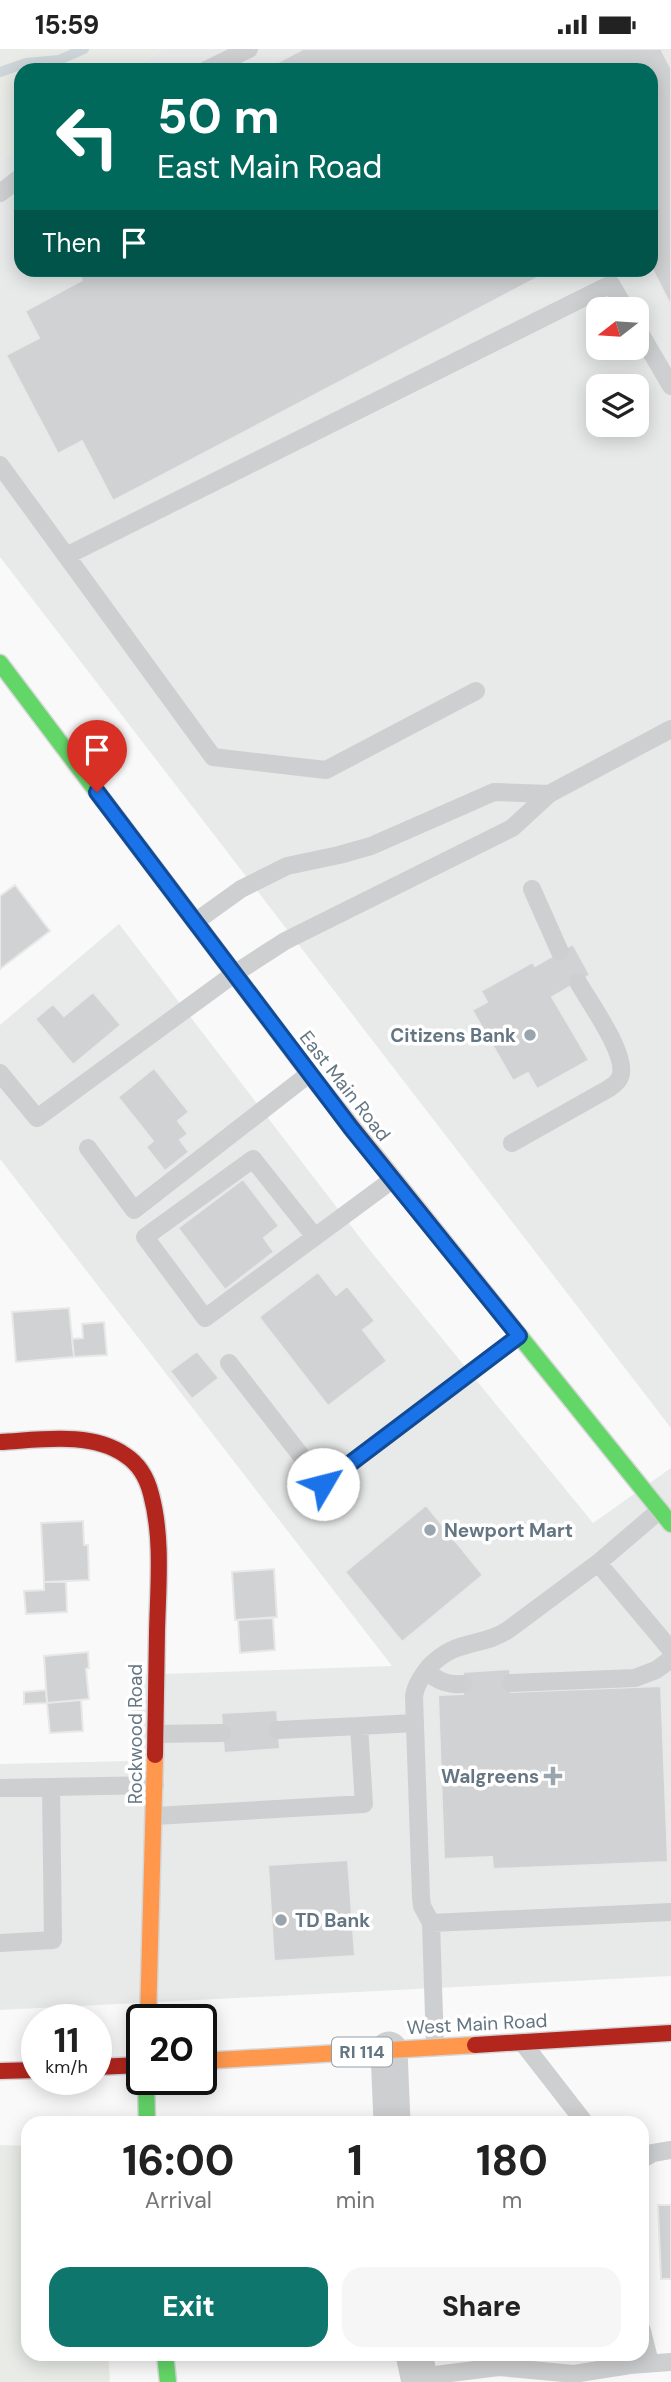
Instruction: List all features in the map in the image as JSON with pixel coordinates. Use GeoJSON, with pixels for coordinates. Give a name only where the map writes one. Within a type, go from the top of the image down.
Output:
{"type":"FeatureCollection","features":[{"type":"Feature","properties":{"kind":"main road","name":"East Main Road"},"geometry":{"type":"LineString","coordinates":[[0,663],[309,1074],[666,1517]]}},
{"type":"Feature","properties":{"kind":"main road","name":"Rockwood Road"},"geometry":{"type":"LineString","coordinates":[[0,1442],[95,1443],[127,1456],[147,1482],[156,1527],[155,1816],[149,2004]]}},
{"type":"Feature","properties":{"kind":"main road","name":"West Main Road"},"geometry":{"type":"LineString","coordinates":[[217,2060],[671,2033]]}},
{"type":"Feature","properties":{"kind":"main road"},"geometry":{"type":"LineString","coordinates":[[0,2071],[21,2070]]}},
{"type":"Feature","properties":{"kind":"main road"},"geometry":{"type":"LineString","coordinates":[[146,2095],[147,2116]]}},
{"type":"Feature","properties":{"kind":"main road"},"geometry":{"type":"LineString","coordinates":[[166,2361],[168,2382]]}},
{"type":"Feature","properties":{"kind":"street"},"geometry":{"type":"LineString","coordinates":[[389,2050],[392,2116]]}},
{"type":"Feature","properties":{"kind":"lane"},"geometry":{"type":"LineString","coordinates":[[220,63],[249,49]]}},
{"type":"Feature","properties":{"kind":"lane"},"geometry":{"type":"LineString","coordinates":[[0,193],[14,182]]}},
{"type":"Feature","properties":{"kind":"lane"},"geometry":{"type":"LineString","coordinates":[[587,297],[611,285],[618,297]]}},
{"type":"Feature","properties":{"kind":"lane"},"geometry":{"type":"LineString","coordinates":[[68,555],[586,297]]}},
{"type":"Feature","properties":{"kind":"lane"},"geometry":{"type":"LineString","coordinates":[[649,348],[671,386]]}},
{"type":"Feature","properties":{"kind":"lane"},"geometry":{"type":"LineString","coordinates":[[0,465],[213,757],[326,769],[476,691]]}},
{"type":"Feature","properties":{"kind":"lane"},"geometry":{"type":"LineString","coordinates":[[0,1073],[37,1118],[234,974],[309,929],[512,828],[549,794],[671,729]]}},
{"type":"Feature","properties":{"kind":"lane"},"geometry":{"type":"LineString","coordinates":[[195,922],[241,889],[287,866],[371,846],[494,792],[549,794]]}},
{"type":"Feature","properties":{"kind":"lane"},"geometry":{"type":"LineString","coordinates":[[532,889],[560,952]]}},
{"type":"Feature","properties":{"kind":"lane"},"geometry":{"type":"LineString","coordinates":[[512,1143],[608,1089],[620,1076],[622,1066],[615,1046],[578,982]]}},
{"type":"Feature","properties":{"kind":"lane"},"geometry":{"type":"LineString","coordinates":[[88,1148],[134,1210],[309,1074]]}},
{"type":"Feature","properties":{"kind":"lane"},"geometry":{"type":"LineString","coordinates":[[315,1237],[253,1159],[145,1237],[205,1318],[315,1237],[392,1180]]}},
{"type":"Feature","properties":{"kind":"lane"},"geometry":{"type":"LineString","coordinates":[[229,1363],[323,1484],[519,1336]]}},
{"type":"Feature","properties":{"kind":"lane"},"geometry":{"type":"LineString","coordinates":[[435,2047],[431,1923],[422,1906],[421,1897],[415,1689],[426,1671],[446,1652],[492,1638],[508,1630],[598,1563],[666,1517]]}},
{"type":"Feature","properties":{"kind":"lane"},"geometry":{"type":"LineString","coordinates":[[598,1563],[671,1650]]}},
{"type":"Feature","properties":{"kind":"lane"},"geometry":{"type":"LineString","coordinates":[[511,1683],[635,1678],[656,1670],[671,1659]]}},
{"type":"Feature","properties":{"kind":"lane"},"geometry":{"type":"LineString","coordinates":[[426,1671],[440,1681],[463,1684]]}},
{"type":"Feature","properties":{"kind":"lane"},"geometry":{"type":"LineString","coordinates":[[278,1730],[415,1723]]}},
{"type":"Feature","properties":{"kind":"lane"},"geometry":{"type":"LineString","coordinates":[[155,1816],[364,1804],[359,1725]]}},
{"type":"Feature","properties":{"kind":"lane"},"geometry":{"type":"LineString","coordinates":[[155,1734],[222,1733]]}},
{"type":"Feature","properties":{"kind":"lane"},"geometry":{"type":"LineString","coordinates":[[0,1788],[155,1785]]}},
{"type":"Feature","properties":{"kind":"lane"},"geometry":{"type":"LineString","coordinates":[[0,1943],[53,1940],[51,1787]]}},
{"type":"Feature","properties":{"kind":"lane"},"geometry":{"type":"LineString","coordinates":[[431,1923],[671,1912]]}},
{"type":"Feature","properties":{"kind":"lane"},"geometry":{"type":"LineString","coordinates":[[522,2042],[580,2116]]}},
{"type":"Feature","properties":{"kind":"lane"},"geometry":{"type":"LineString","coordinates":[[649,2155],[671,2150]]}},
{"type":"Feature","properties":{"kind":"lane"},"geometry":{"type":"LineString","coordinates":[[649,2359],[650,2363]]}},
{"type":"Feature","properties":{"kind":"lane"},"geometry":{"type":"LineString","coordinates":[[418,2371],[488,2368],[523,2361],[574,2374],[671,2362]]}},
{"type":"Feature","properties":{"kind":"shaded area"},"geometry":{"type":"Polygon","coordinates":[[[0,49],[163,49],[142,63],[14,63],[14,151],[0,160],[0,49]]]}},
{"type":"Feature","properties":{"kind":"shaded area"},"geometry":{"type":"Polygon","coordinates":[[[163,49],[671,49],[671,1428],[0,557],[0,160],[14,151],[14,277],[658,277],[658,63],[142,63],[163,49]]]}},
{"type":"Feature","properties":{"kind":"shaded area"},"geometry":{"type":"Polygon","coordinates":[[[119,924],[368,1248],[593,1523],[671,1468],[671,1976],[112,2004],[21,2004],[21,2009],[0,2010],[0,1764],[130,1761],[135,1675],[392,1666],[0,1159],[0,1025],[119,924]]]}},
{"type":"Feature","properties":{"kind":"shaded area"},"geometry":{"type":"Polygon","coordinates":[[[0,2145],[21,2146],[21,2361],[108,2361],[110,2382],[0,2382],[0,2145]]]}},
{"type":"Feature","properties":{"kind":"building"},"geometry":{"type":"Polygon","coordinates":[[[303,49],[661,49],[671,68],[671,306],[656,277],[658,63],[276,63],[303,49]]]}},
{"type":"Feature","properties":{"kind":"building"},"geometry":{"type":"Polygon","coordinates":[[[80,277],[539,277],[113,501],[82,441],[58,454],[6,355],[39,338],[25,311],[82,280],[80,277]]]}},
{"type":"Feature","properties":{"kind":"building"},"geometry":{"type":"Polygon","coordinates":[[[15,885],[50,931],[0,969],[0,896],[15,885]]]}},
{"type":"Feature","properties":{"kind":"building","name":"Citizens Bank"},"geometry":{"type":"Polygon","coordinates":[[[573,944],[590,975],[552,997],[589,1060],[537,1089],[528,1073],[513,1081],[472,1010],[487,1002],[481,991],[533,962],[535,966],[573,944]]]}},
{"type":"Feature","properties":{"kind":"building"},"geometry":{"type":"Polygon","coordinates":[[[93,992],[121,1025],[73,1065],[35,1019],[53,1004],[64,1016],[93,992]]]}},
{"type":"Feature","properties":{"kind":"building"},"geometry":{"type":"Polygon","coordinates":[[[154,1068],[189,1112],[178,1121],[188,1134],[180,1140],[189,1152],[165,1171],[146,1147],[153,1141],[118,1097],[154,1068]]]}},
{"type":"Feature","properties":{"kind":"building"},"geometry":{"type":"Polygon","coordinates":[[[243,1179],[279,1226],[264,1238],[274,1252],[225,1290],[178,1228],[243,1179]]]}},
{"type":"Feature","properties":{"kind":"building"},"geometry":{"type":"Polygon","coordinates":[[[318,1272],[336,1295],[347,1286],[375,1321],[363,1330],[387,1361],[328,1406],[259,1317],[318,1272]]]}},
{"type":"Feature","properties":{"kind":"building"},"geometry":{"type":"Polygon","coordinates":[[[69,1308],[74,1357],[16,1362],[12,1312],[69,1308]]]}},
{"type":"Feature","properties":{"kind":"building"},"geometry":{"type":"Polygon","coordinates":[[[104,1322],[107,1355],[74,1357],[72,1339],[83,1338],[82,1324],[104,1322]]]}},
{"type":"Feature","properties":{"kind":"building"},"geometry":{"type":"Polygon","coordinates":[[[197,1351],[219,1378],[192,1399],[170,1371],[197,1351]]]}},
{"type":"Feature","properties":{"kind":"building"},"geometry":{"type":"Polygon","coordinates":[[[426,1505],[483,1575],[402,1642],[345,1572],[426,1505]]]}},
{"type":"Feature","properties":{"kind":"building"},"geometry":{"type":"Polygon","coordinates":[[[83,1521],[84,1545],[88,1545],[89,1580],[44,1582],[41,1523],[83,1521]]]}},
{"type":"Feature","properties":{"kind":"building"},"geometry":{"type":"Polygon","coordinates":[[[274,1569],[277,1617],[235,1620],[232,1572],[274,1569]]]}},
{"type":"Feature","properties":{"kind":"building"},"geometry":{"type":"Polygon","coordinates":[[[44,1582],[66,1582],[67,1612],[26,1614],[24,1591],[44,1590],[44,1582]]]}},
{"type":"Feature","properties":{"kind":"building"},"geometry":{"type":"Polygon","coordinates":[[[273,1618],[275,1650],[240,1653],[238,1620],[273,1618]]]}},
{"type":"Feature","properties":{"kind":"building"},"geometry":{"type":"Polygon","coordinates":[[[88,1652],[89,1668],[86,1669],[89,1699],[47,1703],[44,1656],[88,1652]]]}},
{"type":"Feature","properties":{"kind":"building","name":"Walgreens"},"geometry":{"type":"Polygon","coordinates":[[[510,1669],[511,1692],[661,1686],[668,1862],[493,1869],[492,1857],[444,1859],[438,1695],[463,1694],[463,1672],[510,1669]]]}},
{"type":"Feature","properties":{"kind":"building"},"geometry":{"type":"Polygon","coordinates":[[[46,1690],[47,1703],[24,1704],[24,1692],[46,1690]]]}},
{"type":"Feature","properties":{"kind":"building"},"geometry":{"type":"Polygon","coordinates":[[[81,1700],[83,1731],[50,1733],[47,1703],[81,1700]]]}},
{"type":"Feature","properties":{"kind":"building"},"geometry":{"type":"Polygon","coordinates":[[[277,1710],[280,1749],[224,1753],[221,1713],[277,1710]]]}},
{"type":"Feature","properties":{"kind":"building"},"geometry":{"type":"Polygon","coordinates":[[[348,1860],[355,1956],[274,1961],[268,1865],[348,1860]]]}},
{"type":"Feature","properties":{"kind":"building"},"geometry":{"type":"Polygon","coordinates":[[[658,2205],[671,2205],[671,2279],[661,2279],[658,2205]]]}},
{"type":"Feature","properties":{"kind":"waterway"},"geometry":{"type":"LineString","coordinates":[[26,63],[59,60],[84,49]]}},
{"type":"Feature","properties":{"kind":"waterway"},"geometry":{"type":"LineString","coordinates":[[0,72],[14,67]]}},
{"type":"Feature","properties":{"kind":"traffic: fast"},"geometry":{"type":"LineString","coordinates":[[0,663],[316,1082]]}},
{"type":"Feature","properties":{"kind":"traffic: fast"},"geometry":{"type":"LineString","coordinates":[[513,1328],[671,1524]]}},
{"type":"Feature","properties":{"kind":"traffic: fast"},"geometry":{"type":"LineString","coordinates":[[146,2095],[147,2116]]}},
{"type":"Feature","properties":{"kind":"traffic: fast"},"geometry":{"type":"LineString","coordinates":[[166,2361],[168,2382]]}},
{"type":"Feature","properties":{"kind":"traffic: slow"},"geometry":{"type":"LineString","coordinates":[[316,1082],[513,1328]]}},
{"type":"Feature","properties":{"kind":"traffic: slow"},"geometry":{"type":"LineString","coordinates":[[148,2004],[155,1755]]}},
{"type":"Feature","properties":{"kind":"traffic: slow"},"geometry":{"type":"LineString","coordinates":[[217,2060],[475,2045]]}},
{"type":"Feature","properties":{"kind":"traffic: jam"},"geometry":{"type":"LineString","coordinates":[[0,1442],[64,1439],[97,1443],[125,1455],[145,1477],[155,1511],[158,1545],[155,1755]]}},
{"type":"Feature","properties":{"kind":"traffic: jam"},"geometry":{"type":"LineString","coordinates":[[475,2045],[671,2033]]}},
{"type":"Feature","properties":{"kind":"traffic: jam"},"geometry":{"type":"LineString","coordinates":[[112,2066],[126,2066]]}},
{"type":"Feature","properties":{"kind":"traffic: jam"},"geometry":{"type":"LineString","coordinates":[[0,2071],[21,2070]]}},
{"type":"Feature","properties":{"kind":"place","name":"Citizens Bank"},"geometry":{"type":"Point","coordinates":[530,1035]}},
{"type":"Feature","properties":{"kind":"place","name":"Newport Mart"},"geometry":{"type":"Point","coordinates":[430,1530]}},
{"type":"Feature","properties":{"kind":"place","name":"Walgreens"},"geometry":{"type":"Point","coordinates":[553,1776]}},
{"type":"Feature","properties":{"kind":"place","name":"TD Bank"},"geometry":{"type":"Point","coordinates":[281,1920]}},
{"type":"Feature","properties":{"kind":"route"},"geometry":{"type":"LineString","coordinates":[[97,792],[351,1128],[519,1336],[323,1484]]}}]}
